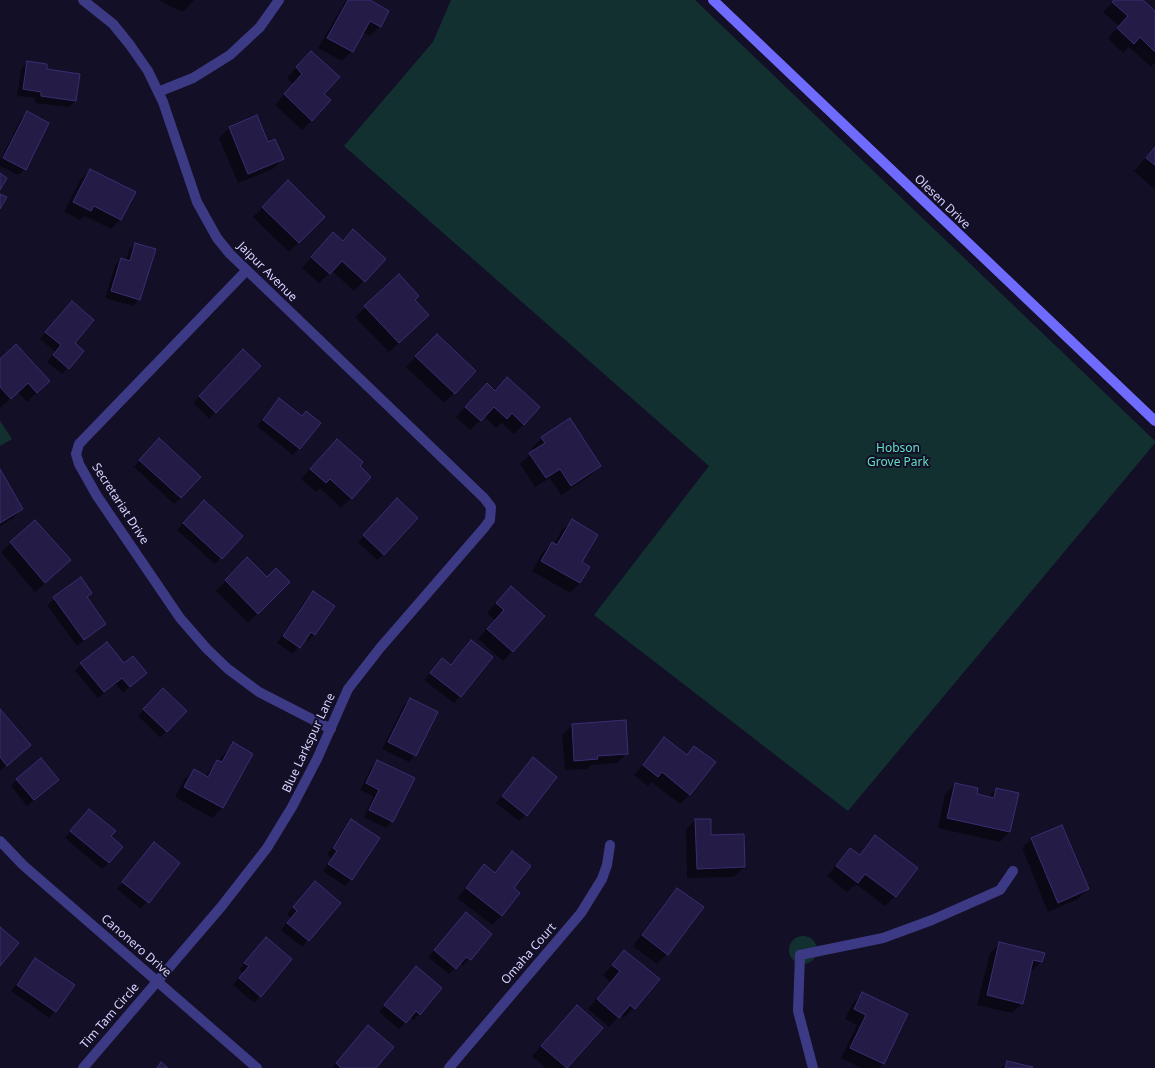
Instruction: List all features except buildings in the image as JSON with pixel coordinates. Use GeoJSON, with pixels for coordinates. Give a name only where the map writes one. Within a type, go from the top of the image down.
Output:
{"type":"FeatureCollection","features":[{"type":"Feature","properties":{"kind":"street","name":"Jaipur Avenue"},"geometry":{"type":"LineString","coordinates":[[83,0],[113,24],[148,71],[158,92],[197,202],[218,238],[230,254],[484,498],[491,507],[490,520]]}},
{"type":"Feature","properties":{"kind":"street"},"geometry":{"type":"LineString","coordinates":[[158,92],[193,78],[230,54],[260,27],[279,0]]}},
{"type":"Feature","properties":{"kind":"street","name":"Olesen Drive"},"geometry":{"type":"LineString","coordinates":[[713,0],[1155,421]]}},
{"type":"Feature","properties":{"kind":"street","name":"Secretariat Drive"},"geometry":{"type":"LineString","coordinates":[[246,271],[79,444],[76,454],[79,464],[97,496],[180,618],[207,649],[228,669],[259,692],[331,729]]}},
{"type":"Feature","properties":{"kind":"street","name":"Blue Larkspur Lane"},"geometry":{"type":"LineString","coordinates":[[156,982],[221,907],[266,848],[292,807],[331,729],[348,689],[359,674],[490,520]]}},
{"type":"Feature","properties":{"kind":"street","name":"Canonero Drive"},"geometry":{"type":"LineString","coordinates":[[0,841],[23,865],[156,982],[257,1068]]}},
{"type":"Feature","properties":{"kind":"street","name":"Omaha Court"},"geometry":{"type":"LineString","coordinates":[[448,1068],[582,913],[602,879],[607,865],[610,845]]}},
{"type":"Feature","properties":{"kind":"street"},"geometry":{"type":"LineString","coordinates":[[813,1068],[798,1011],[800,955],[883,938],[932,920],[1000,890],[1013,871]]}},
{"type":"Feature","properties":{"kind":"street","name":"Tim Tam Circle"},"geometry":{"type":"LineString","coordinates":[[82,1068],[156,982]]}},
{"type":"Feature","properties":{"kind":"green space","name":"Hobson Grove Park"},"geometry":{"type":"Polygon","coordinates":[[[451,0],[695,0],[1155,441],[1155,443],[848,811],[594,615],[709,466],[344,146],[433,42],[451,0]]]}},
{"type":"Feature","properties":{"kind":"green space"},"geometry":{"type":"Polygon","coordinates":[[[0,421],[12,439],[0,446],[0,421]]]}},
{"type":"Feature","properties":{"kind":"green space"},"geometry":{"type":"Polygon","coordinates":[[[803,936],[813,940],[817,950],[813,960],[803,964],[793,960],[789,950],[793,940],[803,936]]]}}]}
